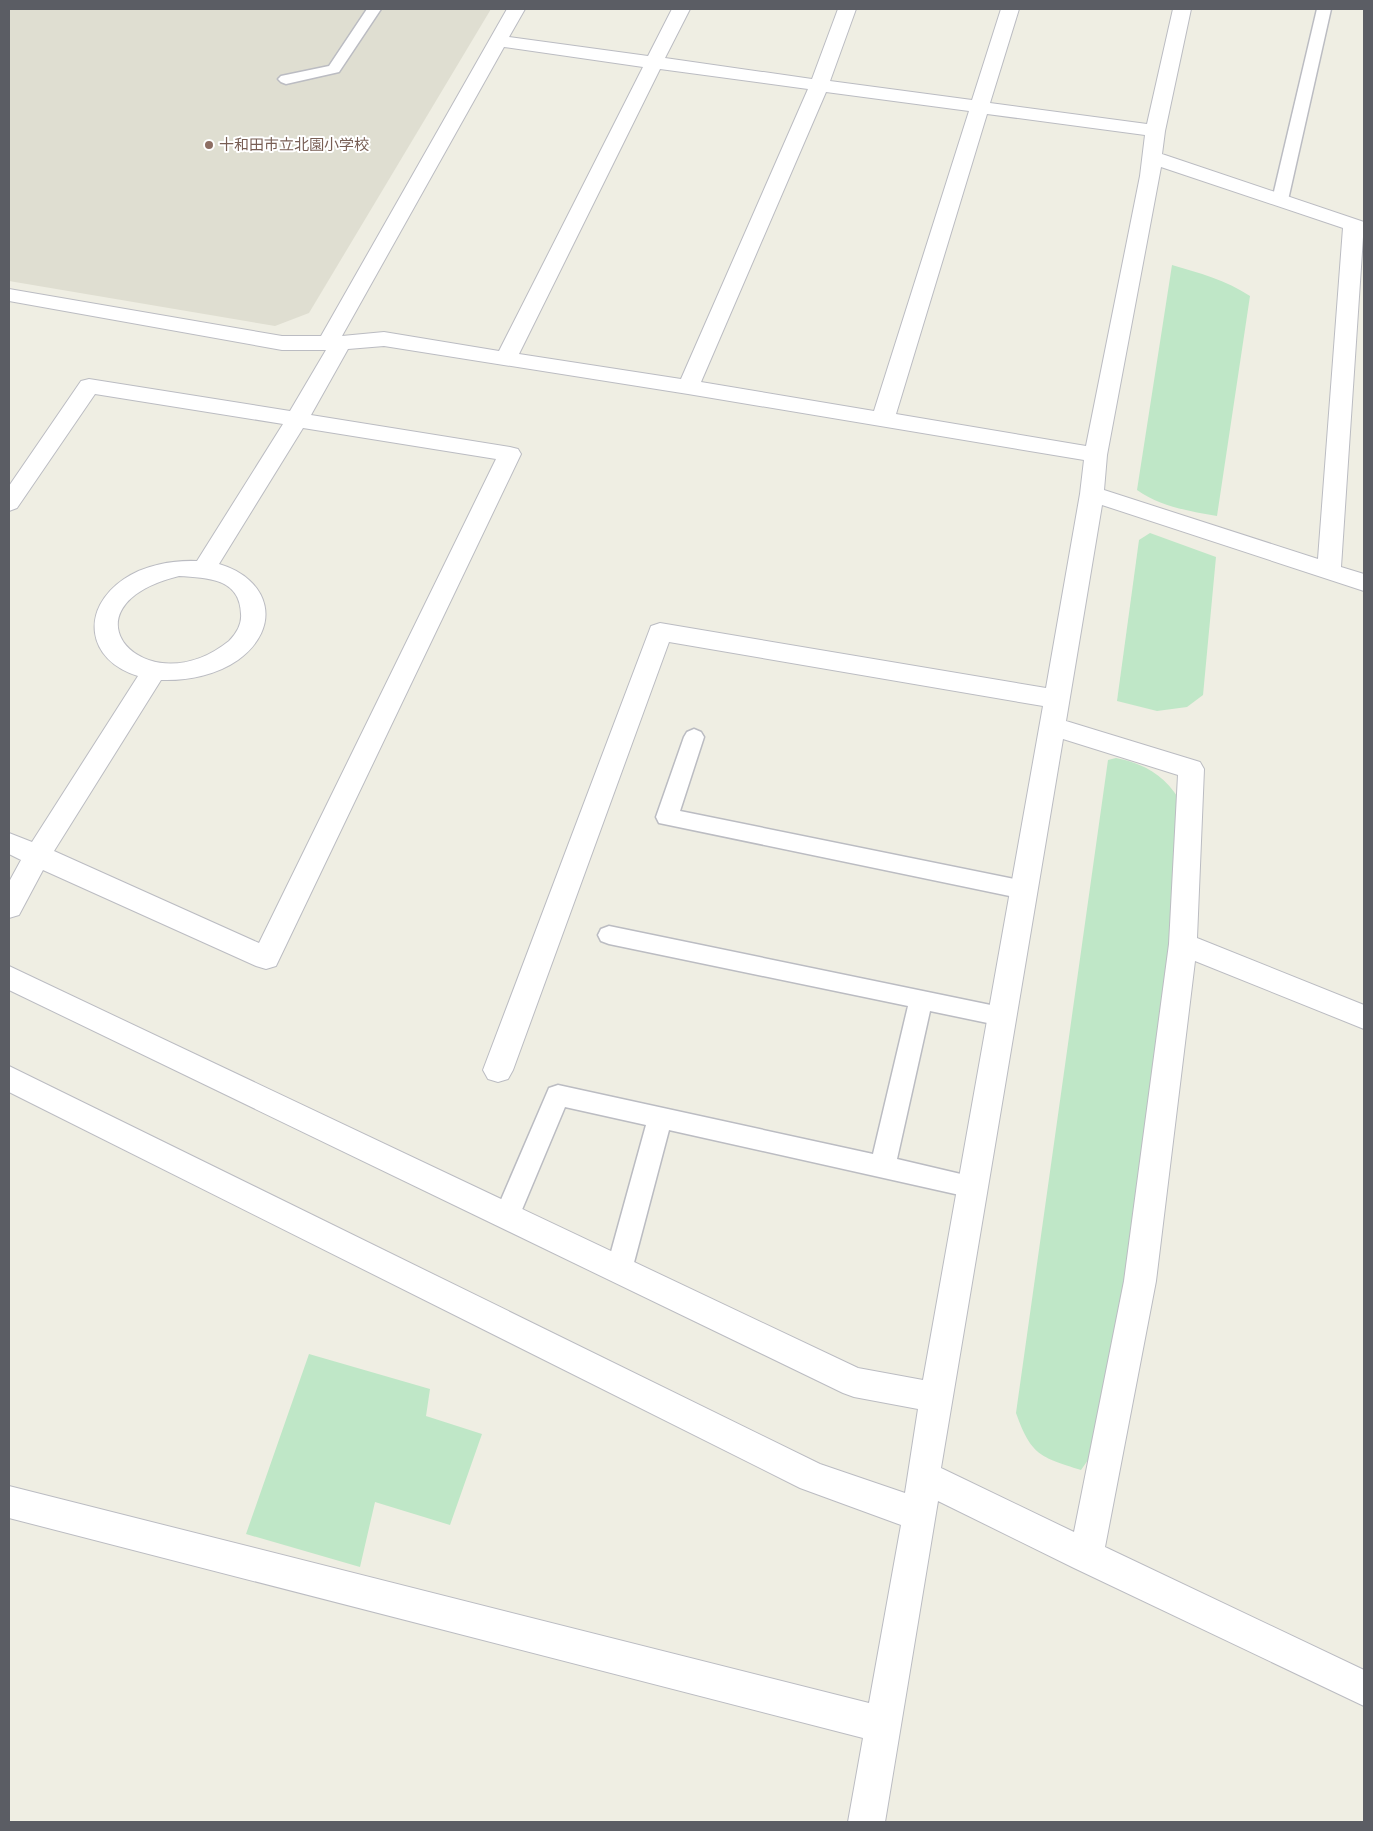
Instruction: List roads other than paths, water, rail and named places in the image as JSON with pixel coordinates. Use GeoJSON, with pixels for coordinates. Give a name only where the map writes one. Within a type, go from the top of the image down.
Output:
{"type":"FeatureCollection","features":[{"type":"Feature","properties":{"kind":"street"},"geometry":{"type":"LineString","coordinates":[[204,569],[297,419],[334,343],[516,9]]}},
{"type":"Feature","properties":{"kind":"street"},"geometry":{"type":"LineString","coordinates":[[507,357],[681,9]]}},
{"type":"Feature","properties":{"kind":"street"},"geometry":{"type":"LineString","coordinates":[[688,387],[812,105],[847,9]]}},
{"type":"Feature","properties":{"kind":"street"},"geometry":{"type":"LineString","coordinates":[[883,419],[1010,9]]}},
{"type":"Feature","properties":{"kind":"street"},"geometry":{"type":"LineString","coordinates":[[866,1822],[920,1515],[923,1476],[936,1397],[1092,494],[1096,455],[1150,176],[1155,130],[1182,9]]}},
{"type":"Feature","properties":{"kind":"street"},"geometry":{"type":"LineString","coordinates":[[497,41],[1155,130]]}},
{"type":"Feature","properties":{"kind":"street"},"geometry":{"type":"LineString","coordinates":[[1152,157],[1359,227],[1329,572]]}},
{"type":"Feature","properties":{"kind":"street"},"geometry":{"type":"LineString","coordinates":[[9,295],[282,343],[334,343],[384,339],[507,357],[1096,455]]}},
{"type":"Feature","properties":{"kind":"street"},"geometry":{"type":"LineString","coordinates":[[9,503],[90,386],[510,454],[266,958],[9,843]]}},
{"type":"Feature","properties":{"kind":"street"},"geometry":{"type":"LineString","coordinates":[[1092,494],[1364,583]]}},
{"type":"Feature","properties":{"kind":"street"},"geometry":{"type":"LineString","coordinates":[[179,568],[204,569],[224,574],[233,579],[241,584],[251,597],[255,612],[251,629],[240,644],[223,658],[201,667],[177,672],[154,671],[131,664],[114,652],[105,636],[106,617],[115,600],[120,595],[132,585],[154,574],[179,568]]}},
{"type":"Feature","properties":{"kind":"street"},"geometry":{"type":"LineString","coordinates":[[498,1070],[660,632],[1054,713],[1190,769],[1182,944],[1140,1281],[1086,1556]]}},
{"type":"Feature","properties":{"kind":"street"},"geometry":{"type":"LineString","coordinates":[[9,907],[37,856],[154,671]]}},
{"type":"Feature","properties":{"kind":"street"},"geometry":{"type":"LineString","coordinates":[[1182,944],[1364,1017]]}},
{"type":"Feature","properties":{"kind":"street"},"geometry":{"type":"LineString","coordinates":[[9,977],[854,1382],[936,1397]]}},
{"type":"Feature","properties":{"kind":"street"},"geometry":{"type":"LineString","coordinates":[[9,1078],[812,1477],[920,1515]]}},
{"type":"Feature","properties":{"kind":"street"},"geometry":{"type":"LineString","coordinates":[[923,1476],[1364,1688]]}},
{"type":"Feature","properties":{"kind":"street"},"geometry":{"type":"LineString","coordinates":[[9,1502],[883,1725]]}},
{"type":"Feature","properties":{"kind":"lane"},"geometry":{"type":"LineString","coordinates":[[286,79],[334,69],[374,9]]}},
{"type":"Feature","properties":{"kind":"lane"},"geometry":{"type":"LineString","coordinates":[[1280,200],[1324,9]]}},
{"type":"Feature","properties":{"kind":"lane"},"geometry":{"type":"LineString","coordinates":[[694,737],[667,818],[1024,890]]}},
{"type":"Feature","properties":{"kind":"lane"},"geometry":{"type":"LineString","coordinates":[[610,935],[1002,1016]]}},
{"type":"Feature","properties":{"kind":"lane"},"geometry":{"type":"LineString","coordinates":[[883,1166],[921,999]]}},
{"type":"Feature","properties":{"kind":"lane"},"geometry":{"type":"LineString","coordinates":[[507,1216],[558,1095],[973,1187]]}},
{"type":"Feature","properties":{"kind":"lane"},"geometry":{"type":"LineString","coordinates":[[619,1270],[660,1118]]}},
{"type":"Feature","properties":{"kind":"place","name":"十和田市立北園小学校"},"geometry":{"type":"Point","coordinates":[209,145]}}]}
